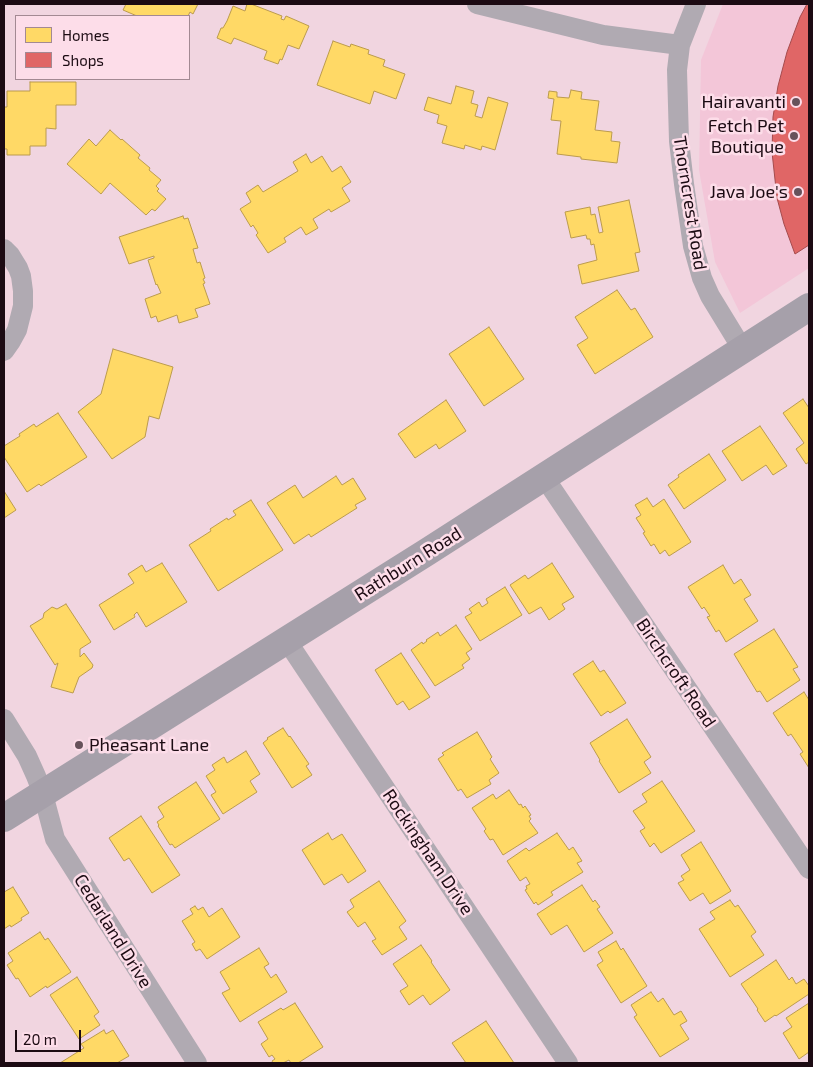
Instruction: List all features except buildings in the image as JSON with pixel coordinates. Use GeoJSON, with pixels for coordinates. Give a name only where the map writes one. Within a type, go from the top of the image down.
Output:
{"type":"FeatureCollection","features":[{"type":"Feature","properties":{"kind":"street"},"geometry":{"type":"LineString","coordinates":[[477,4],[603,35],[680,45]]}},
{"type":"Feature","properties":{"kind":"street","name":"Thorncrest Road"},"geometry":{"type":"LineString","coordinates":[[696,4],[680,45],[677,70],[679,141],[684,184],[693,246],[702,278],[710,296],[743,350]]}},
{"type":"Feature","properties":{"kind":"street"},"geometry":{"type":"LineString","coordinates":[[4,249],[18,268],[24,291],[23,306],[17,330],[4,351]]}},
{"type":"Feature","properties":{"kind":"street","name":"Rathburn Road"},"geometry":{"type":"LineString","coordinates":[[4,818],[288,641],[808,310]]}},
{"type":"Feature","properties":{"kind":"street","name":"Birchcroft Road"},"geometry":{"type":"LineString","coordinates":[[544,477],[809,869]]}},
{"type":"Feature","properties":{"kind":"street","name":"Rockingham Drive"},"geometry":{"type":"LineString","coordinates":[[288,641],[568,1063]]}},
{"type":"Feature","properties":{"kind":"street"},"geometry":{"type":"LineString","coordinates":[[4,719],[27,756],[43,794]]}},
{"type":"Feature","properties":{"kind":"street","name":"Cedarland Drive"},"geometry":{"type":"LineString","coordinates":[[43,794],[55,840],[197,1063]]}},
{"type":"Feature","properties":{"kind":"shaded area"},"geometry":{"type":"Polygon","coordinates":[[[723,4],[809,4],[809,268],[740,313],[715,262],[699,170],[701,60],[723,4]]]}},
{"type":"Feature","properties":{"kind":"place","name":"Hairavanti"},"geometry":{"type":"Point","coordinates":[796,102]}},
{"type":"Feature","properties":{"kind":"place","name":"Fetch Pet Boutique"},"geometry":{"type":"Point","coordinates":[794,136]}},
{"type":"Feature","properties":{"kind":"place","name":"Java Joe's"},"geometry":{"type":"Point","coordinates":[798,192]}},
{"type":"Feature","properties":{"kind":"place","name":"Pheasant Lane"},"geometry":{"type":"Point","coordinates":[79,745]}}]}
